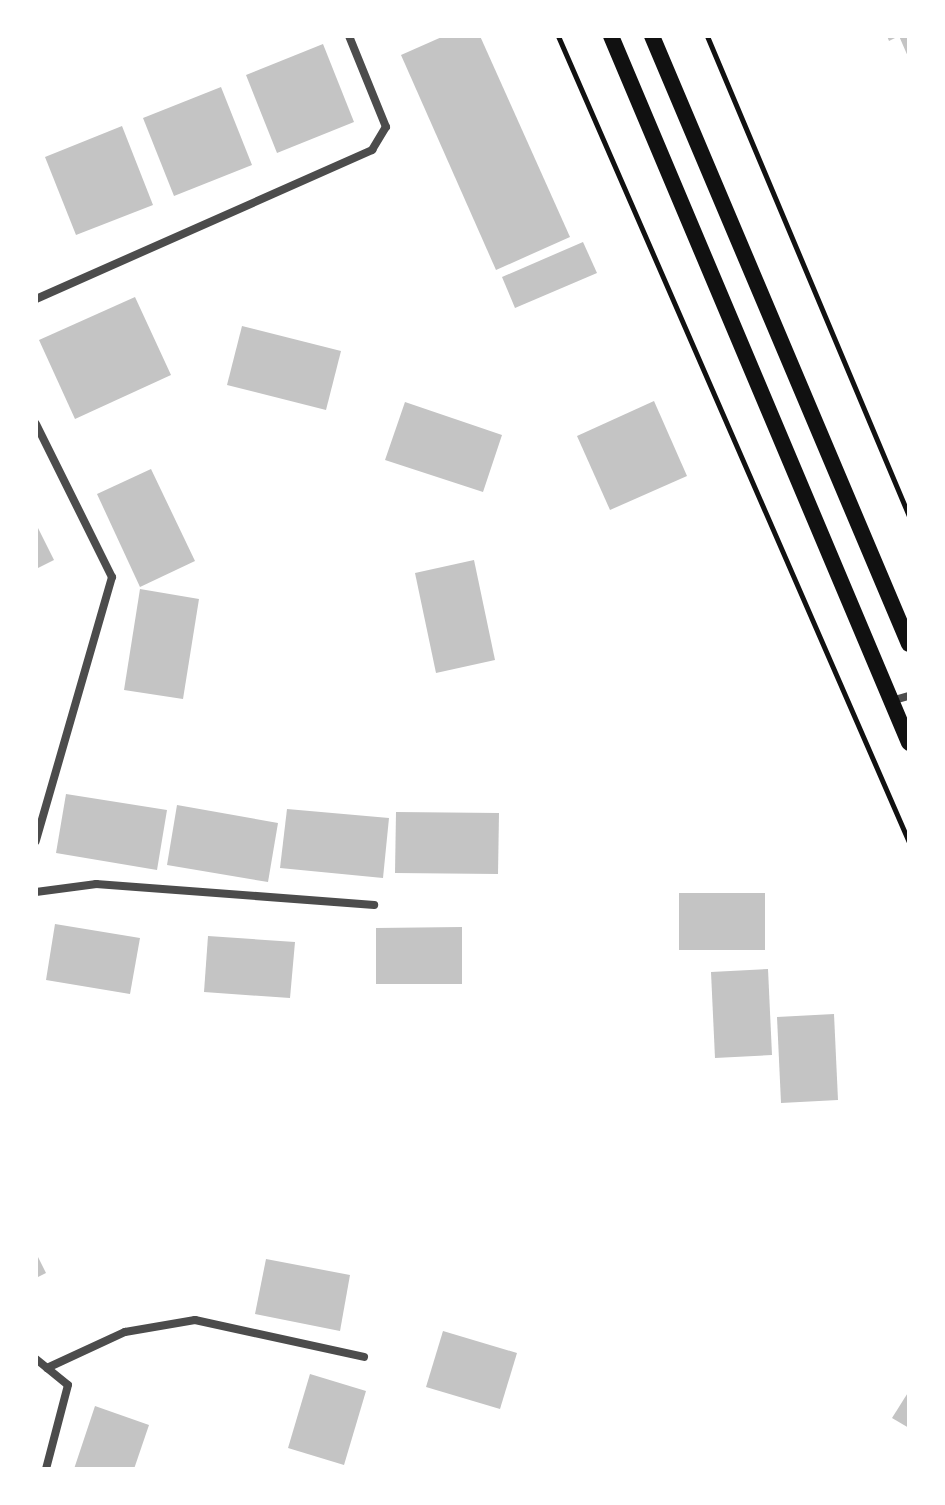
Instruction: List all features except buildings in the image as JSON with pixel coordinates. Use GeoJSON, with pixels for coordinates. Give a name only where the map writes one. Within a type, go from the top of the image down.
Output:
{"type":"FeatureCollection","features":[{"type":"Feature","properties":{"kind":"main road"},"geometry":{"type":"LineString","coordinates":[[611,36],[909,743]]}},
{"type":"Feature","properties":{"kind":"main road"},"geometry":{"type":"LineString","coordinates":[[652,36],[909,644]]}},
{"type":"Feature","properties":{"kind":"street"},"geometry":{"type":"LineString","coordinates":[[36,299],[372,150],[386,127],[349,36]]}},
{"type":"Feature","properties":{"kind":"street"},"geometry":{"type":"LineString","coordinates":[[36,424],[112,577],[36,841]]}},
{"type":"Feature","properties":{"kind":"street"},"geometry":{"type":"LineString","coordinates":[[891,701],[909,696]]}},
{"type":"Feature","properties":{"kind":"street"},"geometry":{"type":"LineString","coordinates":[[36,892],[96,884],[374,905]]}},
{"type":"Feature","properties":{"kind":"street"},"geometry":{"type":"LineString","coordinates":[[47,1368],[125,1332],[195,1320],[364,1357]]}},
{"type":"Feature","properties":{"kind":"street"},"geometry":{"type":"LineString","coordinates":[[36,1359],[68,1385],[46,1469]]}},
{"type":"Feature","properties":{"kind":"path"},"geometry":{"type":"LineString","coordinates":[[558,36],[909,842]]}},
{"type":"Feature","properties":{"kind":"path"},"geometry":{"type":"LineString","coordinates":[[707,36],[909,516]]}}]}
